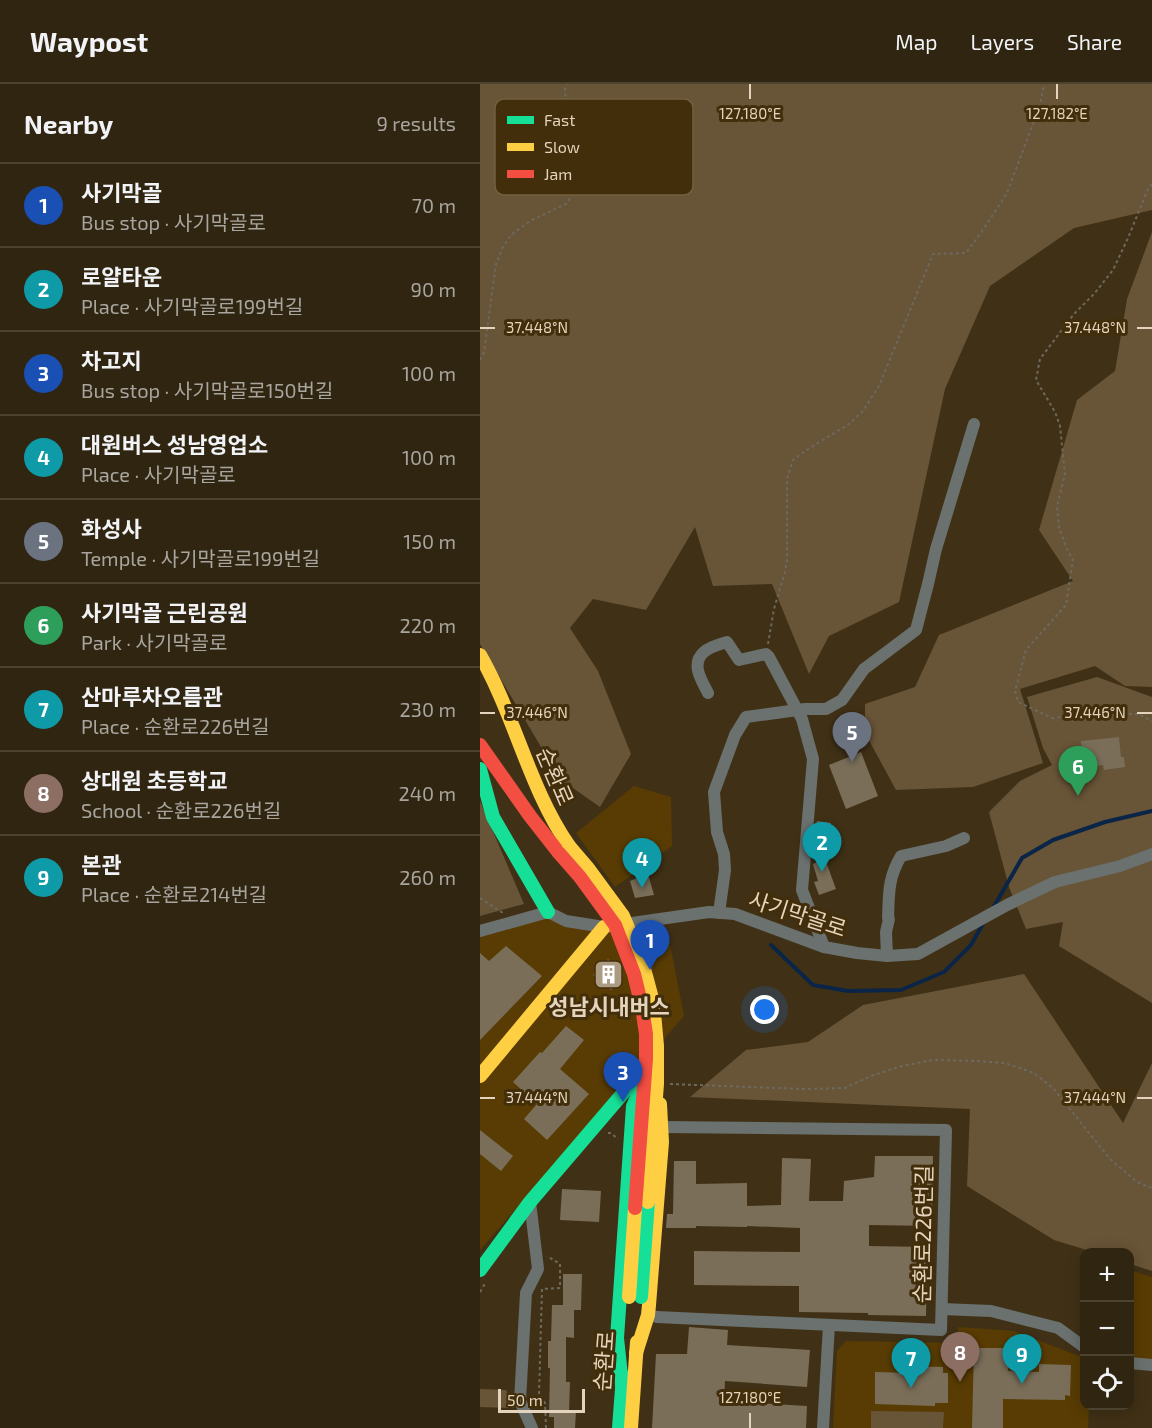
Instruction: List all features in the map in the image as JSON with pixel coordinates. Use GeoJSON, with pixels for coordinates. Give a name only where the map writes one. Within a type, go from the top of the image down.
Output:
{"type":"FeatureCollection","features":[{"type":"Feature","properties":{"kind":"main road","name":"순환로"},"geometry":{"type":"LineString","coordinates":[[480,655],[497,688],[546,808],[560,833],[564,849]]}},
{"type":"Feature","properties":{"kind":"main road","name":"순환로"},"geometry":{"type":"LineString","coordinates":[[480,745],[530,816],[564,849]]}},
{"type":"Feature","properties":{"kind":"main road"},"geometry":{"type":"LineString","coordinates":[[480,769],[493,818],[548,912]]}},
{"type":"Feature","properties":{"kind":"main road"},"geometry":{"type":"LineString","coordinates":[[564,849],[601,885],[623,916],[642,962],[653,1002],[657,1046],[657,1084],[635,1297]]}},
{"type":"Feature","properties":{"kind":"main road"},"geometry":{"type":"LineString","coordinates":[[624,924],[650,996],[662,1127],[648,1315],[636,1353]]}},
{"type":"Feature","properties":{"kind":"main road"},"geometry":{"type":"LineString","coordinates":[[480,1076],[604,927]]}},
{"type":"Feature","properties":{"kind":"main road"},"geometry":{"type":"LineString","coordinates":[[485,1272],[530,1202],[656,1054]]}},
{"type":"Feature","properties":{"kind":"main road"},"geometry":{"type":"LineString","coordinates":[[622,1385],[617,1338],[633,1106],[656,1054]]}},
{"type":"Feature","properties":{"kind":"main road","name":"순환로"},"geometry":{"type":"LineString","coordinates":[[631,1428],[636,1353],[635,1297]]}},
{"type":"Feature","properties":{"kind":"main road","name":"순환로"},"geometry":{"type":"LineString","coordinates":[[619,1428],[622,1385],[635,1297]]}},
{"type":"Feature","properties":{"kind":"street"},"geometry":{"type":"LineString","coordinates":[[719,913],[725,870],[724,854],[717,832],[714,792],[735,735],[746,717],[801,709],[826,709],[842,700],[864,669],[916,630],[936,549],[974,424]]}},
{"type":"Feature","properties":{"kind":"street"},"geometry":{"type":"LineString","coordinates":[[708,693],[696,669],[699,660],[704,652],[727,642],[739,660],[766,654],[801,709],[813,759],[802,890],[824,947]]}},
{"type":"Feature","properties":{"kind":"street"},"geometry":{"type":"LineString","coordinates":[[887,956],[886,932],[889,919],[890,886],[893,870],[901,856],[946,846],[964,838]]}},
{"type":"Feature","properties":{"kind":"street","name":"사기막골로"},"geometry":{"type":"LineString","coordinates":[[548,912],[566,921],[604,927],[709,912],[735,914],[824,947],[887,956],[918,954],[1007,905],[1055,882],[1120,866],[1152,854]]}},
{"type":"Feature","properties":{"kind":"street"},"geometry":{"type":"LineString","coordinates":[[480,931],[548,912]]}},
{"type":"Feature","properties":{"kind":"street","name":"순환로226번길"},"geometry":{"type":"LineString","coordinates":[[648,1315],[941,1329],[946,1130],[662,1127]]}},
{"type":"Feature","properties":{"kind":"street"},"geometry":{"type":"LineString","coordinates":[[530,1202],[538,1269],[526,1293],[520,1401],[532,1428]]}},
{"type":"Feature","properties":{"kind":"street"},"geometry":{"type":"LineString","coordinates":[[942,1309],[991,1311],[1058,1328],[1080,1344]]}},
{"type":"Feature","properties":{"kind":"street"},"geometry":{"type":"LineString","coordinates":[[823,1428],[829,1325]]}},
{"type":"Feature","properties":{"kind":"street"},"geometry":{"type":"LineString","coordinates":[[1134,1363],[1152,1365]]}},
{"type":"Feature","properties":{"kind":"path"},"geometry":{"type":"LineString","coordinates":[[566,99],[567,84]]}},
{"type":"Feature","properties":{"kind":"path"},"geometry":{"type":"LineString","coordinates":[[766,654],[774,609],[787,560],[787,479],[793,460],[816,443],[849,424],[863,411],[879,386],[933,254],[966,254],[1007,193],[1040,105],[1044,84]]}},
{"type":"Feature","properties":{"kind":"path"},"geometry":{"type":"LineString","coordinates":[[1152,184],[1113,270],[1074,314],[1040,359],[1036,380],[1060,426],[1065,474],[1057,506],[1059,527],[1073,561],[1066,605],[1026,650],[1015,691],[1018,702],[1052,718],[1098,712],[1138,714],[1152,721]]}},
{"type":"Feature","properties":{"kind":"path"},"geometry":{"type":"LineString","coordinates":[[480,360],[487,334],[496,264],[503,247],[511,235],[530,221],[566,204],[572,195]]}},
{"type":"Feature","properties":{"kind":"path"},"geometry":{"type":"LineString","coordinates":[[480,898],[516,921]]}},
{"type":"Feature","properties":{"kind":"path"},"geometry":{"type":"LineString","coordinates":[[658,1083],[804,1089],[845,1088],[871,1076],[902,1066],[933,1060],[1005,1064],[1034,1073],[1053,1088],[1110,1159],[1137,1182],[1152,1188]]}},
{"type":"Feature","properties":{"kind":"path"},"geometry":{"type":"LineString","coordinates":[[602,1134],[611,1133],[623,1143]]}},
{"type":"Feature","properties":{"kind":"path"},"geometry":{"type":"LineString","coordinates":[[546,1428],[545,1403],[539,1395],[542,1290],[560,1288],[560,1264],[548,1257]]}},
{"type":"Feature","properties":{"kind":"path"},"geometry":{"type":"LineString","coordinates":[[480,1292],[485,1272]]}},
{"type":"Feature","properties":{"kind":"shaded area"},"geometry":{"type":"Polygon","coordinates":[[[480,84],[1152,84],[1152,210],[1074,228],[990,286],[945,389],[899,602],[829,636],[809,674],[772,584],[713,586],[695,527],[646,610],[593,599],[570,628],[598,671],[631,754],[600,807],[560,779],[480,644],[480,84]]]}},
{"type":"Feature","properties":{"kind":"shaded area"},"geometry":{"type":"Polygon","coordinates":[[[1152,232],[1152,687],[1125,686],[1095,666],[1020,689],[1043,763],[973,787],[896,790],[865,733],[865,704],[915,687],[939,635],[1073,581],[1039,530],[1077,400],[1115,371],[1127,299],[1152,232]]]}},
{"type":"Feature","properties":{"kind":"shaded area"},"geometry":{"type":"Polygon","coordinates":[[[1097,677],[1152,697],[1152,1003],[1059,946],[1063,922],[1026,929],[1009,887],[989,812],[1020,781],[1052,765],[1043,748],[1027,697],[1097,677]]]}},
{"type":"Feature","properties":{"kind":"shaded area"},"geometry":{"type":"Polygon","coordinates":[[[634,786],[671,797],[672,846],[615,887],[576,833],[634,786]]]}},
{"type":"Feature","properties":{"kind":"shaded area"},"geometry":{"type":"Polygon","coordinates":[[[480,801],[524,904],[480,916],[480,801]]]}},
{"type":"Feature","properties":{"kind":"shaded area"},"geometry":{"type":"Polygon","coordinates":[[[548,912],[669,939],[684,1016],[480,1250],[480,932],[548,912]]]}},
{"type":"Feature","properties":{"kind":"shaded area"},"geometry":{"type":"Polygon","coordinates":[[[1024,974],[1123,1123],[1152,1063],[1152,1271],[1134,1265],[1134,1248],[1080,1248],[1054,1240],[967,1186],[970,1109],[690,1097],[746,1050],[808,1042],[863,1005],[1024,974]]]}},
{"type":"Feature","properties":{"kind":"shaded area"},"geometry":{"type":"Polygon","coordinates":[[[1134,1271],[1152,1277],[1152,1364],[1134,1361],[1134,1271]]]}},
{"type":"Feature","properties":{"kind":"shaded area"},"geometry":{"type":"Polygon","coordinates":[[[958,1327],[1014,1331],[1080,1356],[1080,1410],[1089,1410],[1088,1428],[833,1428],[837,1351],[846,1341],[957,1343],[958,1327]]]}},
{"type":"Feature","properties":{"kind":"shaded area"},"geometry":{"type":"Polygon","coordinates":[[[480,1389],[506,1390],[514,1408],[480,1407],[480,1389]]]}},
{"type":"Feature","properties":{"kind":"shaded area"},"geometry":{"type":"Polygon","coordinates":[[[871,1411],[944,1412],[943,1428],[871,1428],[871,1411]]]}},
{"type":"Feature","properties":{"kind":"building"},"geometry":{"type":"Polygon","coordinates":[[[1119,737],[1121,757],[1124,757],[1125,767],[1104,770],[1103,765],[1084,767],[1081,741],[1119,737]]]}},
{"type":"Feature","properties":{"kind":"building"},"geometry":{"type":"Polygon","coordinates":[[[861,752],[878,796],[846,809],[829,765],[861,752]]]}},
{"type":"Feature","properties":{"kind":"building"},"geometry":{"type":"Polygon","coordinates":[[[817,821],[831,823],[828,842],[814,840],[817,821]]]}},
{"type":"Feature","properties":{"kind":"building"},"geometry":{"type":"Polygon","coordinates":[[[825,859],[836,889],[819,895],[814,882],[818,881],[813,864],[825,859]]]}},
{"type":"Feature","properties":{"kind":"building"},"geometry":{"type":"Polygon","coordinates":[[[648,874],[654,895],[635,898],[630,881],[648,874]]]}},
{"type":"Feature","properties":{"kind":"building"},"geometry":{"type":"Polygon","coordinates":[[[506,946],[542,976],[480,1040],[480,953],[489,961],[506,946]]]}},
{"type":"Feature","properties":{"kind":"building","name":"성남시내버스"},"geometry":{"type":"Polygon","coordinates":[[[608,959],[621,970],[623,975],[611,990],[593,975],[608,959]]]}},
{"type":"Feature","properties":{"kind":"building"},"geometry":{"type":"Polygon","coordinates":[[[566,1026],[584,1040],[560,1069],[589,1094],[547,1140],[524,1119],[537,1104],[513,1082],[566,1026]]]}},
{"type":"Feature","properties":{"kind":"building"},"geometry":{"type":"Polygon","coordinates":[[[480,1130],[513,1156],[501,1171],[480,1154],[480,1130]]]}},
{"type":"Feature","properties":{"kind":"building"},"geometry":{"type":"Polygon","coordinates":[[[875,1156],[933,1156],[932,1226],[869,1225],[869,1246],[927,1247],[926,1316],[799,1312],[799,1286],[694,1285],[694,1251],[800,1252],[800,1228],[696,1226],[696,1228],[666,1228],[667,1214],[673,1214],[674,1161],[696,1161],[696,1184],[747,1183],[747,1206],[781,1205],[782,1158],[811,1159],[809,1201],[843,1201],[844,1181],[874,1177],[875,1156]]]}},
{"type":"Feature","properties":{"kind":"building"},"geometry":{"type":"Polygon","coordinates":[[[562,1189],[601,1191],[599,1222],[560,1220],[562,1189]]]}},
{"type":"Feature","properties":{"kind":"building"},"geometry":{"type":"Polygon","coordinates":[[[563,1274],[582,1274],[581,1310],[574,1310],[574,1338],[566,1337],[566,1382],[570,1382],[569,1412],[576,1412],[575,1428],[554,1428],[554,1417],[549,1417],[548,1341],[551,1341],[552,1305],[563,1305],[563,1274]]]}},
{"type":"Feature","properties":{"kind":"building"},"geometry":{"type":"Polygon","coordinates":[[[689,1327],[728,1330],[727,1345],[810,1350],[807,1387],[725,1381],[724,1401],[807,1406],[806,1428],[652,1428],[656,1354],[687,1354],[689,1327]]]}},
{"type":"Feature","properties":{"kind":"building"},"geometry":{"type":"Polygon","coordinates":[[[974,1348],[1009,1348],[1008,1371],[1039,1372],[1039,1364],[1071,1365],[1070,1396],[1065,1395],[1065,1400],[1003,1399],[1003,1428],[972,1428],[974,1348]]]}},
{"type":"Feature","properties":{"kind":"building"},"geometry":{"type":"Polygon","coordinates":[[[910,1366],[943,1367],[943,1373],[948,1373],[948,1403],[935,1403],[935,1406],[875,1404],[875,1372],[910,1373],[910,1366]]]}},
{"type":"Feature","properties":{"kind":"waterway"},"geometry":{"type":"LineString","coordinates":[[993,908],[1022,858],[1053,840],[1105,822],[1152,811]]}},
{"type":"Feature","properties":{"kind":"waterway"},"geometry":{"type":"LineString","coordinates":[[771,945],[813,985],[848,991],[901,990],[944,972],[971,945],[984,922]]}},
{"type":"Feature","properties":{"kind":"traffic: fast"},"geometry":{"type":"LineString","coordinates":[[480,769],[493,817],[548,912]]}},
{"type":"Feature","properties":{"kind":"traffic: fast"},"geometry":{"type":"LineString","coordinates":[[480,1270],[530,1202],[642,1071]]}},
{"type":"Feature","properties":{"kind":"traffic: fast"},"geometry":{"type":"LineString","coordinates":[[622,1385],[617,1338],[633,1106],[643,1083]]}},
{"type":"Feature","properties":{"kind":"traffic: fast"},"geometry":{"type":"LineString","coordinates":[[641,1297],[648,1202]]}},
{"type":"Feature","properties":{"kind":"traffic: fast"},"geometry":{"type":"LineString","coordinates":[[619,1428],[623,1376]]}},
{"type":"Feature","properties":{"kind":"traffic: slow"},"geometry":{"type":"LineString","coordinates":[[480,655],[503,702],[543,800],[569,846]]}},
{"type":"Feature","properties":{"kind":"traffic: slow"},"geometry":{"type":"LineString","coordinates":[[569,846],[623,916],[642,961],[653,1002],[657,1046],[657,1084],[648,1202]]}},
{"type":"Feature","properties":{"kind":"traffic: slow"},"geometry":{"type":"LineString","coordinates":[[480,1076],[604,927]]}},
{"type":"Feature","properties":{"kind":"traffic: slow"},"geometry":{"type":"LineString","coordinates":[[636,1353],[649,1305],[662,1142],[660,1104]]}},
{"type":"Feature","properties":{"kind":"traffic: slow"},"geometry":{"type":"LineString","coordinates":[[629,1297],[635,1208]]}},
{"type":"Feature","properties":{"kind":"traffic: slow"},"geometry":{"type":"LineString","coordinates":[[631,1428],[637,1342]]}},
{"type":"Feature","properties":{"kind":"traffic: jam"},"geometry":{"type":"LineString","coordinates":[[480,745],[559,853]]}},
{"type":"Feature","properties":{"kind":"traffic: jam"},"geometry":{"type":"LineString","coordinates":[[559,853],[580,877],[615,925],[634,974],[642,1007],[646,1034],[646,1059],[635,1208]]}},
{"type":"Feature","properties":{"kind":"place","name":"화성사"},"geometry":{"type":"Point","coordinates":[852,762]}},
{"type":"Feature","properties":{"kind":"place","name":"사기막골 근린공원"},"geometry":{"type":"Point","coordinates":[1078,796]}},
{"type":"Feature","properties":{"kind":"place","name":"로얄타운"},"geometry":{"type":"Point","coordinates":[822,872]}},
{"type":"Feature","properties":{"kind":"place","name":"대원버스 성남영업소"},"geometry":{"type":"Point","coordinates":[642,888]}},
{"type":"Feature","properties":{"kind":"place","name":"사기막골"},"geometry":{"type":"Point","coordinates":[650,970]}},
{"type":"Feature","properties":{"kind":"place","name":"성남시내버스"},"geometry":{"type":"Point","coordinates":[609,974]}},
{"type":"Feature","properties":{"kind":"place","name":"차고지"},"geometry":{"type":"Point","coordinates":[623,1102]}},
{"type":"Feature","properties":{"kind":"place","name":"상대원 초등학교"},"geometry":{"type":"Point","coordinates":[960,1382]}},
{"type":"Feature","properties":{"kind":"place","name":"본관"},"geometry":{"type":"Point","coordinates":[1022,1384]}},
{"type":"Feature","properties":{"kind":"place","name":"산마루차오름관"},"geometry":{"type":"Point","coordinates":[911,1388]}}]}
